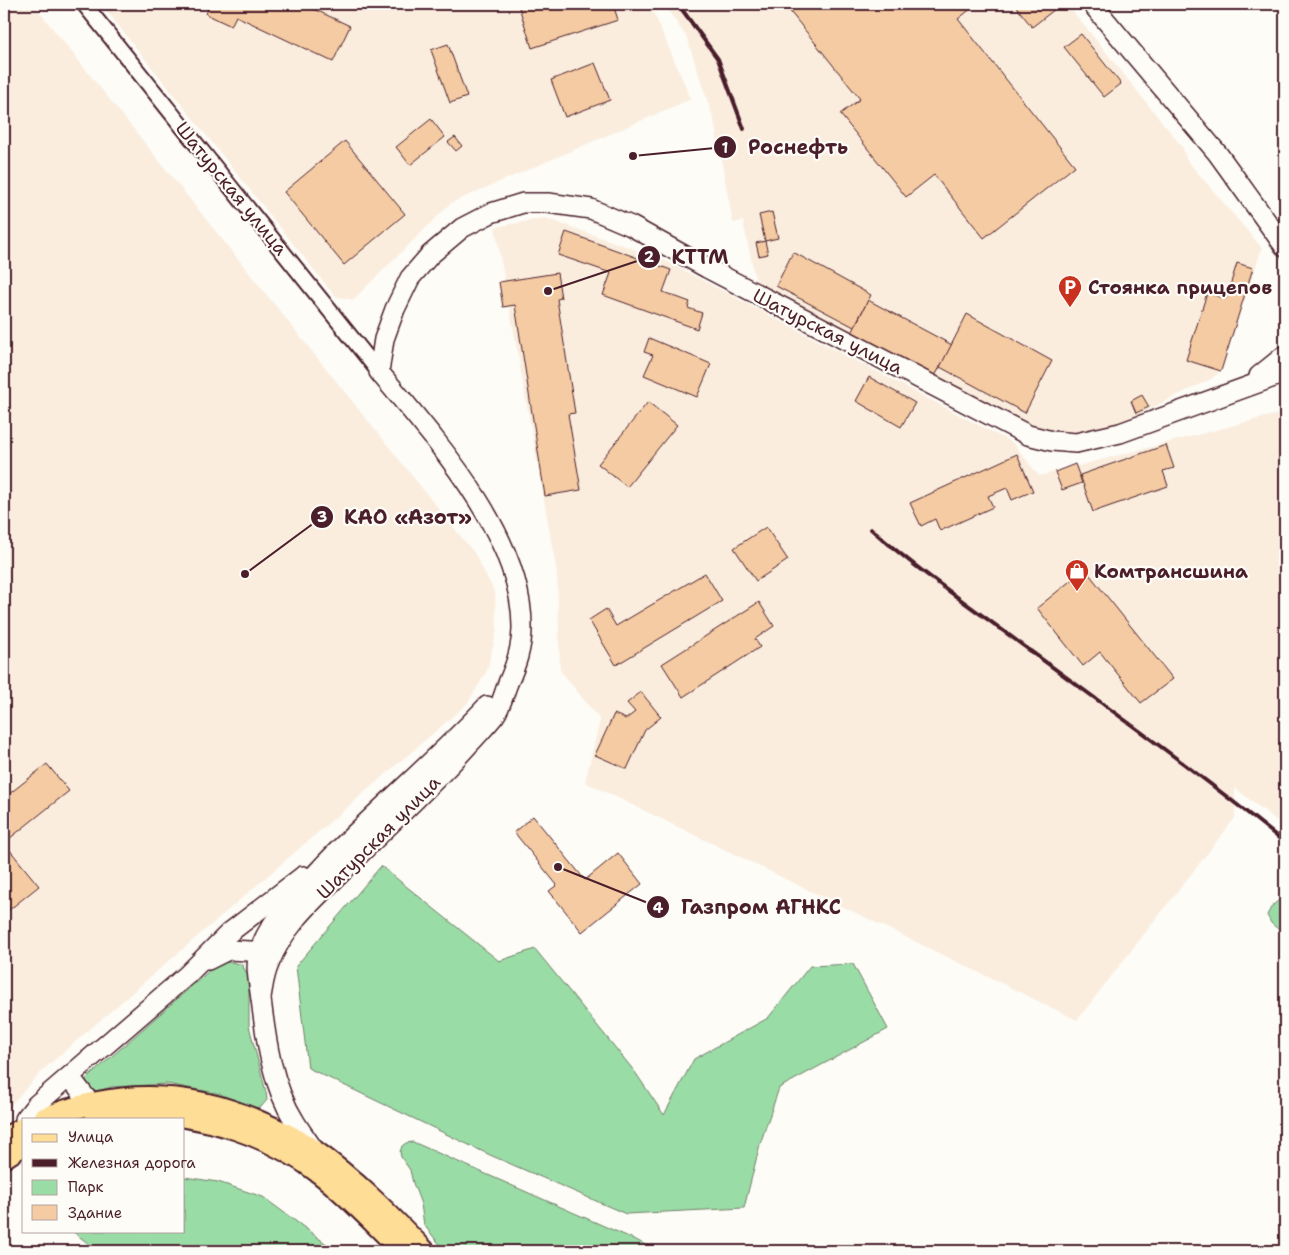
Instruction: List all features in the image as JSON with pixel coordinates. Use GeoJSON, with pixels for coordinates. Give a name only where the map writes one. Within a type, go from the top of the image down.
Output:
{"type":"FeatureCollection","features":[{"type":"Feature","properties":{"kind":"main road"},"geometry":{"type":"LineString","coordinates":[[1092,4],[1218,154],[1285,247]]}},
{"type":"Feature","properties":{"kind":"main road","name":"Шатурская улица"},"geometry":{"type":"LineString","coordinates":[[282,1097],[271,1062],[260,997],[266,952],[314,901],[461,754],[496,714],[518,658],[522,629],[522,610],[506,554],[493,527],[466,482],[440,446],[379,372],[384,338],[410,278],[430,255],[462,228],[491,213],[523,203],[548,203],[591,209],[631,226],[707,268],[1028,435],[1052,441],[1076,443],[1120,433],[1285,372]]}},
{"type":"Feature","properties":{"kind":"main road"},"geometry":{"type":"LineString","coordinates":[[1246,386],[1285,355]]}},
{"type":"Feature","properties":{"kind":"main road","name":"Шатурская улица"},"geometry":{"type":"LineString","coordinates":[[325,863],[480,713],[508,683]]}},
{"type":"Feature","properties":{"kind":"main road"},"geometry":{"type":"LineString","coordinates":[[186,975],[213,957],[228,950],[266,952],[270,928],[325,863]]}},
{"type":"Feature","properties":{"kind":"main road"},"geometry":{"type":"LineString","coordinates":[[27,1118],[36,1105],[186,975],[229,933],[301,878],[325,863]]}},
{"type":"Feature","properties":{"kind":"main road"},"geometry":{"type":"LineString","coordinates":[[70,1077],[93,1111]]}},
{"type":"Feature","properties":{"kind":"main road"},"geometry":{"type":"LineString","coordinates":[[48,1118],[93,1111],[133,1097],[168,1097],[200,1102],[235,1111],[288,1134],[320,1172],[403,1251]]}},
{"type":"Feature","properties":{"kind":"main road"},"geometry":{"type":"LineString","coordinates":[[282,1097],[288,1134]]}},
{"type":"Feature","properties":{"kind":"main road"},"geometry":{"type":"LineString","coordinates":[[282,1097],[295,1122],[308,1156]]}},
{"type":"Feature","properties":{"kind":"main road"},"geometry":{"type":"LineString","coordinates":[[93,1111],[175,1114],[220,1124],[308,1156],[348,1178],[424,1251]]}},
{"type":"Feature","properties":{"kind":"main road"},"geometry":{"type":"LineString","coordinates":[[4,1158],[17,1133]]}},
{"type":"Feature","properties":{"kind":"street","name":"Шатурская улица"},"geometry":{"type":"LineString","coordinates":[[84,4],[379,372]]}},
{"type":"Feature","properties":{"kind":"shaded area"},"geometry":{"type":"Polygon","coordinates":[[[4,4],[33,4],[475,554],[495,593],[497,630],[487,671],[467,704],[46,1067],[4,1112],[4,4]]]}},
{"type":"Feature","properties":{"kind":"shaded area"},"geometry":{"type":"Polygon","coordinates":[[[101,4],[650,4],[691,99],[451,203],[353,300],[335,296],[101,4]]]}},
{"type":"Feature","properties":{"kind":"shaded area"},"geometry":{"type":"Polygon","coordinates":[[[664,4],[1067,4],[1183,148],[1186,159],[1262,248],[1221,371],[1211,379],[1135,416],[1124,424],[1052,438],[761,289],[755,278],[743,221],[733,223],[714,121],[687,38],[664,4]]]}},
{"type":"Feature","properties":{"kind":"shaded area"},"geometry":{"type":"Polygon","coordinates":[[[545,218],[662,259],[1013,443],[1039,476],[1285,412],[1285,827],[1235,788],[1235,818],[1077,1020],[585,782],[600,720],[560,670],[557,573],[495,227],[545,218]]]}},
{"type":"Feature","properties":{"kind":"green space"},"geometry":{"type":"Polygon","coordinates":[[[381,866],[499,961],[535,949],[635,1072],[664,1115],[694,1059],[768,1018],[810,966],[853,964],[888,1029],[779,1088],[760,1144],[744,1208],[626,1214],[490,1155],[308,1068],[296,966],[381,866]]]}},
{"type":"Feature","properties":{"kind":"green space"},"geometry":{"type":"Polygon","coordinates":[[[1285,895],[1285,935],[1271,923],[1267,915],[1272,906],[1285,895]]]}},
{"type":"Feature","properties":{"kind":"green space"},"geometry":{"type":"Polygon","coordinates":[[[232,962],[242,965],[249,977],[249,1026],[267,1100],[261,1107],[252,1108],[220,1094],[167,1084],[112,1087],[97,1091],[90,1091],[85,1086],[86,1079],[218,963],[232,962]]]}},
{"type":"Feature","properties":{"kind":"green space"},"geometry":{"type":"Polygon","coordinates":[[[413,1142],[638,1241],[652,1251],[445,1251],[424,1225],[421,1204],[410,1170],[401,1157],[402,1146],[413,1142]]]}},
{"type":"Feature","properties":{"kind":"green space"},"geometry":{"type":"Polygon","coordinates":[[[185,1177],[218,1182],[263,1197],[336,1251],[98,1251],[73,1232],[185,1232],[185,1177]]]}},
{"type":"Feature","properties":{"kind":"building"},"geometry":{"type":"Polygon","coordinates":[[[210,4],[303,4],[350,26],[333,62],[236,16],[231,26],[206,14],[210,4]]]}},
{"type":"Feature","properties":{"kind":"building"},"geometry":{"type":"Polygon","coordinates":[[[518,4],[613,4],[618,20],[532,48],[518,4]]]}},
{"type":"Feature","properties":{"kind":"building"},"geometry":{"type":"Polygon","coordinates":[[[784,4],[977,4],[958,19],[1075,166],[984,238],[934,175],[906,197],[840,114],[860,99],[784,4]]]}},
{"type":"Feature","properties":{"kind":"building"},"geometry":{"type":"Polygon","coordinates":[[[1014,4],[1057,4],[1059,6],[1032,27],[1014,4]]]}},
{"type":"Feature","properties":{"kind":"building"},"geometry":{"type":"Polygon","coordinates":[[[1081,34],[1121,84],[1104,97],[1064,47],[1081,34]]]}},
{"type":"Feature","properties":{"kind":"building"},"geometry":{"type":"Polygon","coordinates":[[[448,44],[467,97],[450,103],[431,50],[448,44]]]}},
{"type":"Feature","properties":{"kind":"building"},"geometry":{"type":"Polygon","coordinates":[[[595,63],[610,100],[565,117],[551,80],[595,63]]]}},
{"type":"Feature","properties":{"kind":"building"},"geometry":{"type":"Polygon","coordinates":[[[431,119],[445,137],[410,165],[396,147],[431,119]]]}},
{"type":"Feature","properties":{"kind":"building"},"geometry":{"type":"Polygon","coordinates":[[[455,137],[462,146],[456,151],[448,142],[455,137]]]}},
{"type":"Feature","properties":{"kind":"building"},"geometry":{"type":"Polygon","coordinates":[[[345,141],[405,214],[344,265],[284,192],[345,141]]]}},
{"type":"Feature","properties":{"kind":"building"},"geometry":{"type":"Polygon","coordinates":[[[772,212],[778,238],[765,241],[759,215],[772,212]]]}},
{"type":"Feature","properties":{"kind":"building"},"geometry":{"type":"Polygon","coordinates":[[[566,232],[671,270],[663,292],[690,302],[688,308],[702,313],[697,329],[603,295],[611,273],[558,255],[566,232]]]}},
{"type":"Feature","properties":{"kind":"building"},"geometry":{"type":"Polygon","coordinates":[[[765,241],[768,254],[759,256],[756,243],[765,241]]]}},
{"type":"Feature","properties":{"kind":"building"},"geometry":{"type":"Polygon","coordinates":[[[793,252],[871,295],[854,327],[776,286],[793,252]]]}},
{"type":"Feature","properties":{"kind":"building"},"geometry":{"type":"Polygon","coordinates":[[[1237,263],[1253,268],[1221,371],[1186,360],[1207,293],[1226,299],[1237,263]]]}},
{"type":"Feature","properties":{"kind":"building"},"geometry":{"type":"Polygon","coordinates":[[[557,273],[561,298],[557,299],[575,413],[568,414],[581,490],[545,496],[515,305],[503,307],[499,282],[557,273]]]}},
{"type":"Feature","properties":{"kind":"building"},"geometry":{"type":"Polygon","coordinates":[[[868,300],[952,345],[934,378],[851,335],[868,300]]]}},
{"type":"Feature","properties":{"kind":"building"},"geometry":{"type":"Polygon","coordinates":[[[967,314],[1052,361],[1025,413],[940,367],[967,314]]]}},
{"type":"Feature","properties":{"kind":"building"},"geometry":{"type":"Polygon","coordinates":[[[649,338],[711,364],[697,397],[644,375],[653,355],[644,352],[649,338]]]}},
{"type":"Feature","properties":{"kind":"building"},"geometry":{"type":"Polygon","coordinates":[[[869,377],[915,403],[901,427],[856,401],[869,377]]]}},
{"type":"Feature","properties":{"kind":"building"},"geometry":{"type":"Polygon","coordinates":[[[1142,395],[1149,407],[1136,413],[1131,401],[1142,395]]]}},
{"type":"Feature","properties":{"kind":"building"},"geometry":{"type":"Polygon","coordinates":[[[648,402],[677,425],[627,487],[598,464],[648,402]]]}},
{"type":"Feature","properties":{"kind":"building"},"geometry":{"type":"Polygon","coordinates":[[[1166,445],[1174,468],[1163,471],[1168,486],[1093,512],[1080,475],[1166,445]]]}},
{"type":"Feature","properties":{"kind":"building"},"geometry":{"type":"Polygon","coordinates":[[[1017,454],[1033,491],[1012,500],[1007,488],[988,496],[993,507],[940,531],[935,519],[921,526],[910,503],[1017,454]]]}},
{"type":"Feature","properties":{"kind":"building"},"geometry":{"type":"Polygon","coordinates":[[[1075,464],[1082,483],[1062,490],[1055,472],[1075,464]]]}},
{"type":"Feature","properties":{"kind":"building"},"geometry":{"type":"Polygon","coordinates":[[[766,527],[788,560],[756,581],[734,548],[766,527]]]}},
{"type":"Feature","properties":{"kind":"building"},"geometry":{"type":"Polygon","coordinates":[[[1085,569],[1173,679],[1141,703],[1100,652],[1083,666],[1037,608],[1085,569]]]}},
{"type":"Feature","properties":{"kind":"building"},"geometry":{"type":"Polygon","coordinates":[[[705,573],[722,601],[616,665],[589,620],[606,609],[616,626],[705,573]]]}},
{"type":"Feature","properties":{"kind":"building"},"geometry":{"type":"Polygon","coordinates":[[[759,602],[774,626],[755,639],[760,647],[683,697],[662,664],[759,602]]]}},
{"type":"Feature","properties":{"kind":"building"},"geometry":{"type":"Polygon","coordinates":[[[641,692],[661,717],[645,730],[627,769],[595,755],[614,714],[626,719],[635,712],[627,703],[641,692]]]}},
{"type":"Feature","properties":{"kind":"building"},"geometry":{"type":"Polygon","coordinates":[[[47,764],[69,791],[4,843],[4,798],[47,764]]]}},
{"type":"Feature","properties":{"kind":"building"},"geometry":{"type":"Polygon","coordinates":[[[533,816],[585,880],[618,853],[642,884],[582,932],[549,891],[557,885],[514,832],[533,816]]]}},
{"type":"Feature","properties":{"kind":"building"},"geometry":{"type":"Polygon","coordinates":[[[4,843],[39,886],[4,914],[4,843]]]}},
{"type":"Feature","properties":{"kind":"railway"},"geometry":{"type":"LineString","coordinates":[[678,4],[718,59],[744,129]]}},
{"type":"Feature","properties":{"kind":"railway"},"geometry":{"type":"LineString","coordinates":[[871,529],[921,570],[1183,763],[1285,843]]}},
{"type":"Feature","properties":{"kind":"place","name":"Роснефть"},"geometry":{"type":"Point","coordinates":[633,156]}},
{"type":"Feature","properties":{"kind":"place","name":"КТТМ"},"geometry":{"type":"Point","coordinates":[548,291]}},
{"type":"Feature","properties":{"kind":"place","name":"Стоянка прицепов"},"geometry":{"type":"Point","coordinates":[1070,308]}},
{"type":"Feature","properties":{"kind":"place","name":"КАО «Азот»"},"geometry":{"type":"Point","coordinates":[245,574]}},
{"type":"Feature","properties":{"kind":"place","name":"Комтрансшина"},"geometry":{"type":"Point","coordinates":[1077,592]}},
{"type":"Feature","properties":{"kind":"place","name":"Газпром АГНКС"},"geometry":{"type":"Point","coordinates":[558,867]}}]}
